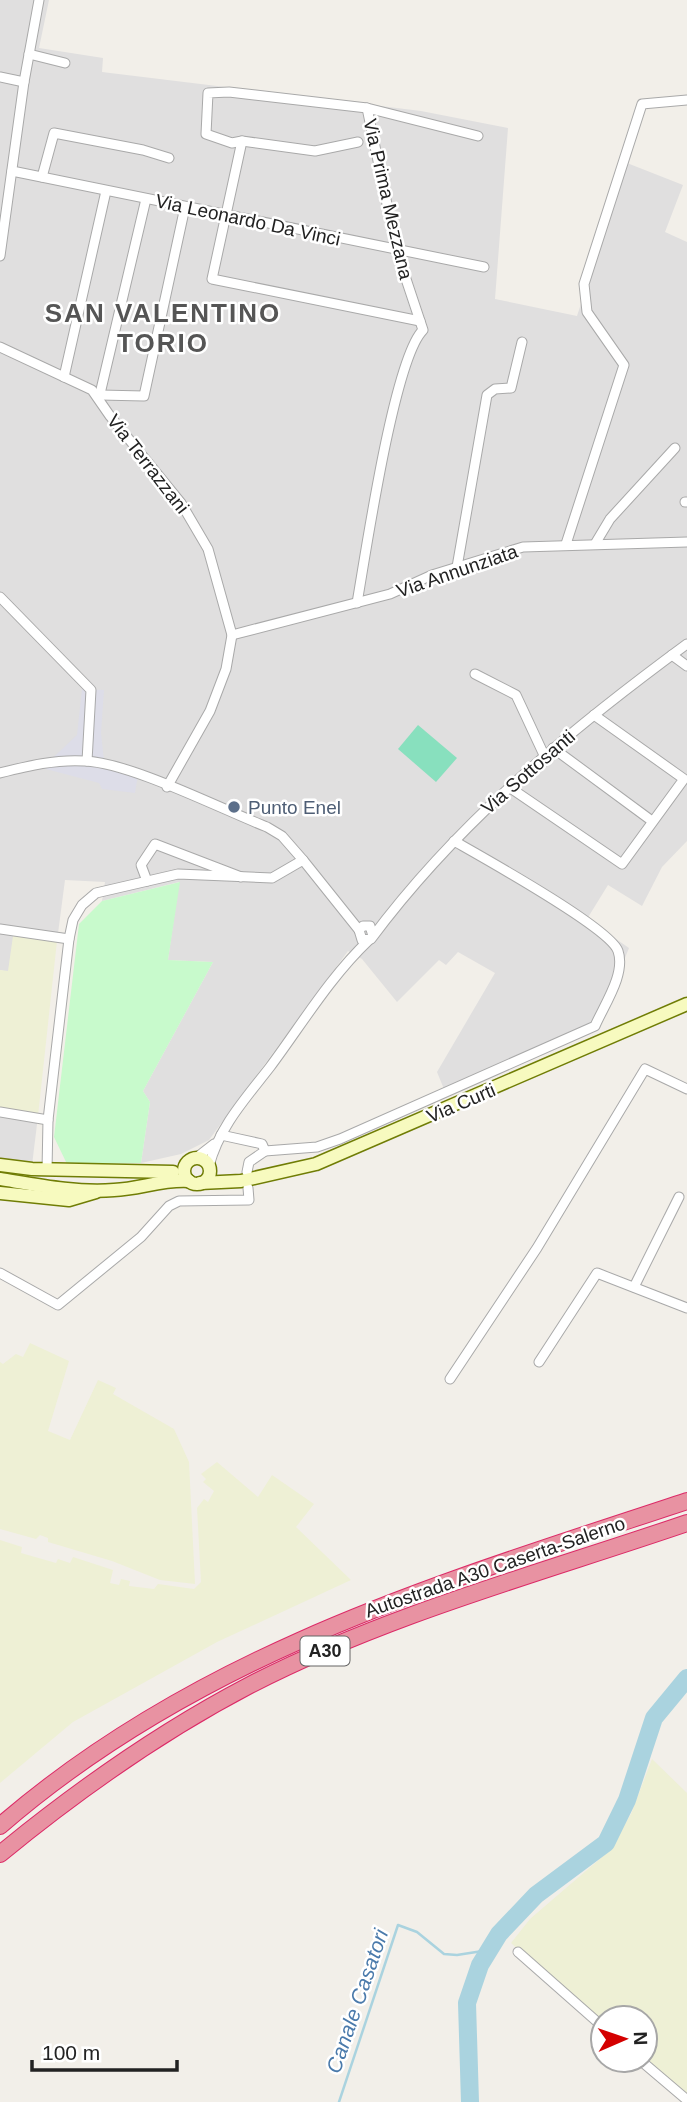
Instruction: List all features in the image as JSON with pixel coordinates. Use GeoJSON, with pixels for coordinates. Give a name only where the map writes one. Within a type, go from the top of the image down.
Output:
{"type":"FeatureCollection","features":[{"type":"Feature","properties":{"kind":"highway","name":"Autostrada A30 Caserta-Salerno"},"geometry":{"type":"LineString","coordinates":[[0,1826],[100,1751],[180,1700],[293,1641],[462,1576],[687,1501]]}},
{"type":"Feature","properties":{"kind":"highway","name":"Autostrada A30 Caserta-Salerno"},"geometry":{"type":"LineString","coordinates":[[0,1854],[114,1766],[249,1686],[388,1625],[687,1523]]}},
{"type":"Feature","properties":{"kind":"main road","name":"Via Curti"},"geometry":{"type":"LineString","coordinates":[[0,1179],[99,1191],[122,1190],[162,1181],[229,1182],[316,1164],[687,1004]]}},
{"type":"Feature","properties":{"kind":"main road","name":"Via Curti"},"geometry":{"type":"LineString","coordinates":[[162,1181],[191,1161]]}},
{"type":"Feature","properties":{"kind":"main road"},"geometry":{"type":"LineString","coordinates":[[209,1168],[208,1177],[194,1182],[184,1172],[191,1161],[209,1168],[229,1182]]}},
{"type":"Feature","properties":{"kind":"main road"},"geometry":{"type":"LineString","coordinates":[[0,1165],[47,1170],[173,1172]]}},
{"type":"Feature","properties":{"kind":"main road"},"geometry":{"type":"LineString","coordinates":[[0,1193],[69,1200],[99,1191]]}},
{"type":"Feature","properties":{"kind":"street"},"geometry":{"type":"LineString","coordinates":[[0,256],[24,82],[39,0]]}},
{"type":"Feature","properties":{"kind":"street"},"geometry":{"type":"LineString","coordinates":[[29,54],[65,63]]}},
{"type":"Feature","properties":{"kind":"street"},"geometry":{"type":"LineString","coordinates":[[0,77],[24,82]]}},
{"type":"Feature","properties":{"kind":"street"},"geometry":{"type":"LineString","coordinates":[[358,142],[315,151],[242,141],[232,143],[206,134],[208,93],[229,92],[367,108]]}},
{"type":"Feature","properties":{"kind":"street"},"geometry":{"type":"LineString","coordinates":[[565,544],[624,365],[587,312],[584,284],[642,104],[687,100]]}},
{"type":"Feature","properties":{"kind":"street","name":"Via Prima Mezzana"},"geometry":{"type":"LineString","coordinates":[[420,321],[397,252],[367,108],[478,135]]}},
{"type":"Feature","properties":{"kind":"street"},"geometry":{"type":"LineString","coordinates":[[42,177],[54,134],[143,150],[169,158]]}},
{"type":"Feature","properties":{"kind":"street"},"geometry":{"type":"LineString","coordinates":[[242,141],[212,279],[420,321],[424,330],[414,339],[401,382],[356,603]]}},
{"type":"Feature","properties":{"kind":"street","name":"Via Leonardo Da Vinci"},"geometry":{"type":"LineString","coordinates":[[12,171],[397,252],[484,267]]}},
{"type":"Feature","properties":{"kind":"street"},"geometry":{"type":"LineString","coordinates":[[64,377],[106,191]]}},
{"type":"Feature","properties":{"kind":"street"},"geometry":{"type":"LineString","coordinates":[[146,199],[99,397],[144,396],[185,207]]}},
{"type":"Feature","properties":{"kind":"street"},"geometry":{"type":"LineString","coordinates":[[457,567],[487,395],[495,389],[511,388],[522,342]]}},
{"type":"Feature","properties":{"kind":"street","name":"Via Terrazzani"},"geometry":{"type":"LineString","coordinates":[[0,347],[93,390],[99,397],[181,503],[208,549],[232,635]]}},
{"type":"Feature","properties":{"kind":"street"},"geometry":{"type":"LineString","coordinates":[[595,544],[610,519],[675,448]]}},
{"type":"Feature","properties":{"kind":"street","name":"Via Annunziata"},"geometry":{"type":"LineString","coordinates":[[232,635],[356,603],[523,547],[687,542]]}},
{"type":"Feature","properties":{"kind":"street"},"geometry":{"type":"LineString","coordinates":[[0,597],[91,690],[87,761]]}},
{"type":"Feature","properties":{"kind":"street"},"geometry":{"type":"LineString","coordinates":[[167,787],[219,694],[232,635]]}},
{"type":"Feature","properties":{"kind":"street","name":"Via Sottosanti"},"geometry":{"type":"LineString","coordinates":[[209,1168],[218,1139],[234,1112],[353,955],[366,932],[387,919],[454,841],[544,755],[687,644]]}},
{"type":"Feature","properties":{"kind":"street"},"geometry":{"type":"LineString","coordinates":[[672,655],[687,666]]}},
{"type":"Feature","properties":{"kind":"street"},"geometry":{"type":"LineString","coordinates":[[475,674],[516,695],[544,755]]}},
{"type":"Feature","properties":{"kind":"street"},"geometry":{"type":"LineString","coordinates":[[509,787],[622,864],[684,779],[594,715]]}},
{"type":"Feature","properties":{"kind":"street"},"geometry":{"type":"LineString","coordinates":[[553,748],[652,821]]}},
{"type":"Feature","properties":{"kind":"street"},"geometry":{"type":"LineString","coordinates":[[0,773],[44,763],[87,761],[167,787],[267,827],[282,836],[366,932]]}},
{"type":"Feature","properties":{"kind":"street"},"geometry":{"type":"LineString","coordinates":[[247,1172],[249,1162],[265,1151],[317,1147],[340,1139],[594,1026],[618,973],[618,949],[607,936],[560,905],[454,841]]}},
{"type":"Feature","properties":{"kind":"street"},"geometry":{"type":"LineString","coordinates":[[147,881],[141,865],[155,844],[245,879]]}},
{"type":"Feature","properties":{"kind":"street"},"geometry":{"type":"LineString","coordinates":[[47,1170],[48,1120],[69,939],[73,920],[82,905],[96,893],[178,874],[245,879],[272,878],[303,860]]}},
{"type":"Feature","properties":{"kind":"street"},"geometry":{"type":"LineString","coordinates":[[0,929],[69,939]]}},
{"type":"Feature","properties":{"kind":"street"},"geometry":{"type":"LineString","coordinates":[[450,1379],[537,1248],[645,1069],[687,1090]]}},
{"type":"Feature","properties":{"kind":"street"},"geometry":{"type":"LineString","coordinates":[[0,1111],[48,1120]]}},
{"type":"Feature","properties":{"kind":"street"},"geometry":{"type":"LineString","coordinates":[[218,1139],[256,1141],[262,1144],[265,1151]]}},
{"type":"Feature","properties":{"kind":"street","name":"Via Sottosanti"},"geometry":{"type":"LineString","coordinates":[[191,1161],[218,1139]]}},
{"type":"Feature","properties":{"kind":"street"},"geometry":{"type":"LineString","coordinates":[[0,1273],[58,1305],[141,1237],[169,1206],[179,1201],[249,1200],[248,1188]]}},
{"type":"Feature","properties":{"kind":"street"},"geometry":{"type":"LineString","coordinates":[[634,1287],[680,1196]]}},
{"type":"Feature","properties":{"kind":"street"},"geometry":{"type":"LineString","coordinates":[[539,1362],[597,1273],[687,1306]]}},
{"type":"Feature","properties":{"kind":"street"},"geometry":{"type":"LineString","coordinates":[[517,1952],[589,2015]]}},
{"type":"Feature","properties":{"kind":"street"},"geometry":{"type":"LineString","coordinates":[[656,2074],[687,2100]]}},
{"type":"Feature","properties":{"kind":"shaded area"},"geometry":{"type":"Polygon","coordinates":[[[0,0],[49,0],[39,48],[103,58],[102,72],[421,111],[508,128],[495,299],[577,316],[627,163],[683,185],[665,232],[687,242],[687,841],[662,867],[642,906],[608,885],[587,919],[629,948],[597,1027],[446,1094],[437,1072],[495,973],[458,952],[446,965],[439,960],[397,1002],[362,959],[348,951],[209,1140],[181,1154],[141,1163],[150,1102],[143,1091],[213,962],[168,960],[179,882],[102,901],[105,882],[65,880],[57,941],[8,972],[0,970],[0,0]]]}},
{"type":"Feature","properties":{"kind":"shaded area"},"geometry":{"type":"Polygon","coordinates":[[[82,689],[104,690],[101,733],[104,761],[138,775],[135,793],[102,789],[99,783],[42,768],[77,735],[82,689]]]}},
{"type":"Feature","properties":{"kind":"shaded area"},"geometry":{"type":"Polygon","coordinates":[[[0,1107],[38,1116],[32,1165],[0,1158],[0,1107]]]}},
{"type":"Feature","properties":{"kind":"green space"},"geometry":{"type":"Polygon","coordinates":[[[418,725],[457,758],[436,782],[398,749],[418,725]]]}},
{"type":"Feature","properties":{"kind":"green space"},"geometry":{"type":"Polygon","coordinates":[[[180,882],[168,960],[213,962],[143,1091],[150,1102],[141,1163],[67,1164],[54,1137],[79,924],[102,901],[180,882]]]}},
{"type":"Feature","properties":{"kind":"green space"},"geometry":{"type":"Polygon","coordinates":[[[13,936],[57,941],[38,1116],[0,1107],[0,970],[8,971],[13,936]]]}},
{"type":"Feature","properties":{"kind":"green space"},"geometry":{"type":"Polygon","coordinates":[[[30,1343],[69,1361],[48,1431],[70,1440],[98,1380],[116,1388],[113,1394],[174,1429],[189,1462],[195,1584],[160,1580],[112,1561],[48,1542],[48,1538],[40,1535],[36,1539],[0,1529],[0,1362],[3,1364],[16,1354],[23,1357],[30,1343]]]}},
{"type":"Feature","properties":{"kind":"green space"},"geometry":{"type":"Polygon","coordinates":[[[217,1462],[258,1497],[272,1475],[314,1504],[296,1527],[351,1580],[217,1642],[73,1722],[0,1783],[0,1540],[22,1547],[21,1553],[56,1563],[58,1559],[70,1563],[73,1557],[113,1570],[110,1583],[119,1585],[121,1579],[130,1581],[129,1586],[154,1589],[158,1584],[194,1589],[201,1582],[197,1508],[204,1499],[208,1502],[214,1491],[203,1482],[206,1479],[201,1474],[217,1462]]]}},
{"type":"Feature","properties":{"kind":"green space"},"geometry":{"type":"Polygon","coordinates":[[[652,1759],[687,1793],[687,2096],[659,2072],[659,2004],[589,2004],[589,2011],[511,1943],[530,1919],[608,1852],[631,1814],[652,1759]]]}},
{"type":"Feature","properties":{"kind":"waterway"},"geometry":{"type":"LineString","coordinates":[[470,2102],[467,2003],[480,1965],[499,1934],[536,1895],[606,1843],[627,1800],[654,1718],[687,1678]]}},
{"type":"Feature","properties":{"kind":"waterway","name":"Canale Casatori"},"geometry":{"type":"LineString","coordinates":[[339,2102],[398,1925],[417,1932],[444,1954],[457,1955],[489,1950]]}},
{"type":"Feature","properties":{"kind":"place","name":"Punto Enel"},"geometry":{"type":"Point","coordinates":[234,807]}},
{"type":"Feature","properties":{"kind":"district","name":"SAN VALENTINO TORIO"},"geometry":{"type":"Point","coordinates":[163,328]}}]}
